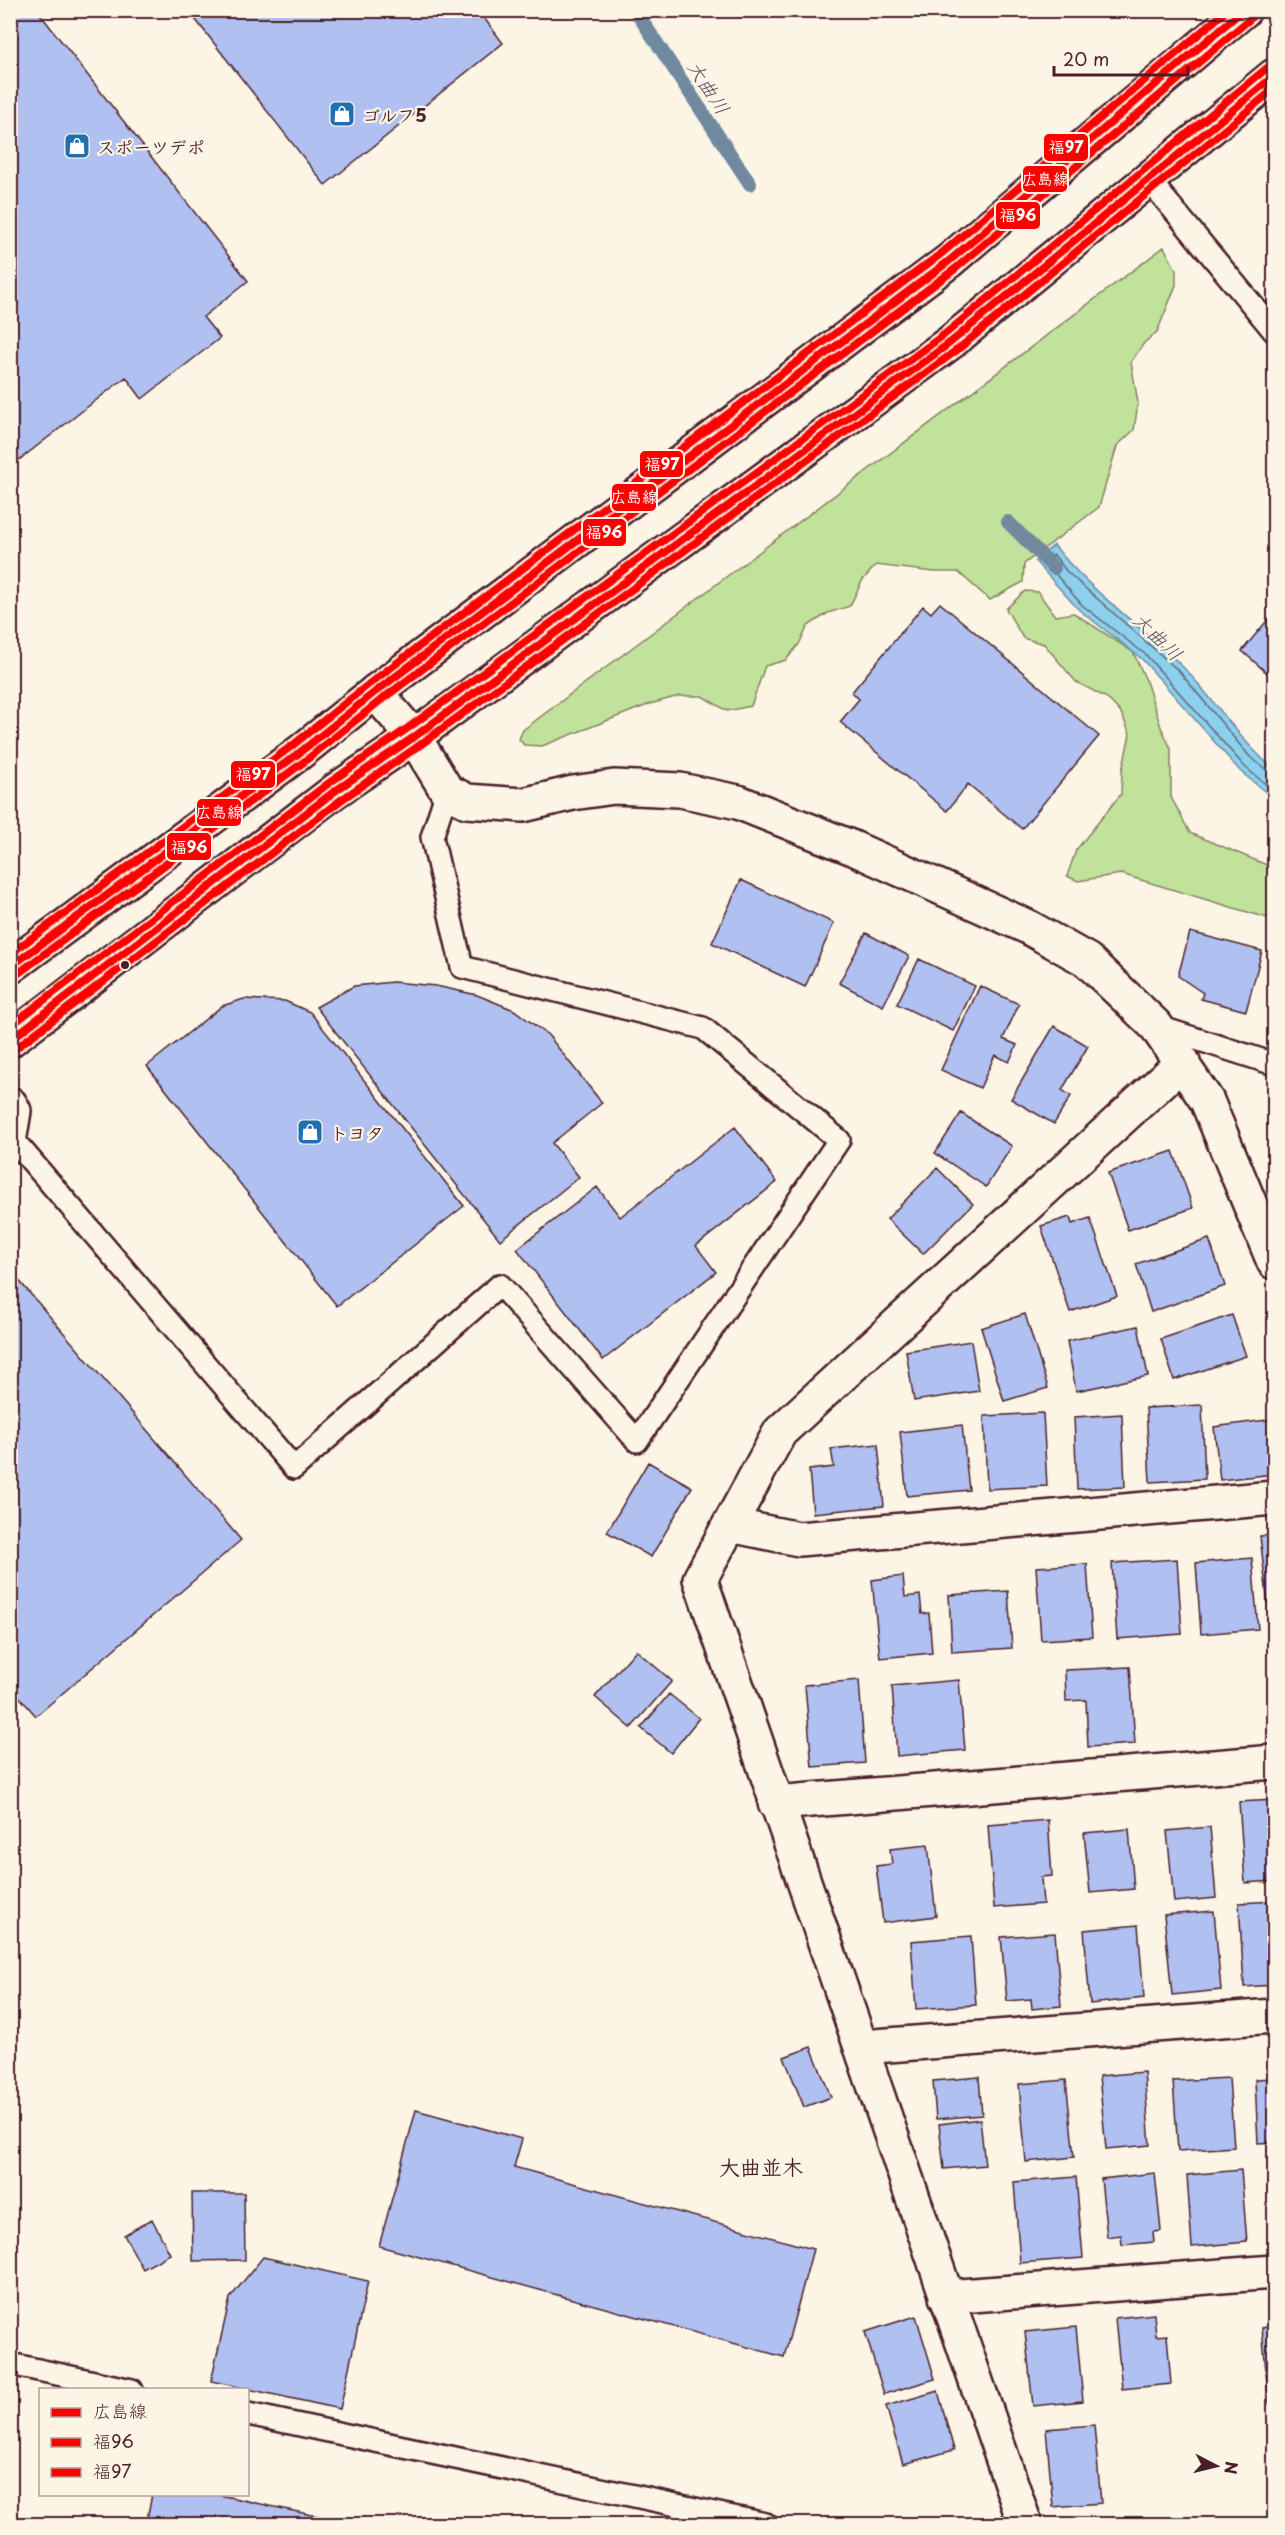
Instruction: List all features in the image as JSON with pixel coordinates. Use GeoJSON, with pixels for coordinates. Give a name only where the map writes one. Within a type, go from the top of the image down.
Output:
{"type":"FeatureCollection","features":[{"type":"Feature","properties":{"kind":"main road"},"geometry":{"type":"LineString","coordinates":[[10,967],[299,753],[375,692],[949,261],[1244,10]]}},
{"type":"Feature","properties":{"kind":"main road"},"geometry":{"type":"LineString","coordinates":[[10,1040],[335,791],[414,737],[951,342],[1275,76]]}},
{"type":"Feature","properties":{"kind":"main road"},"geometry":{"type":"LineString","coordinates":[[375,692],[414,737],[447,791],[468,801],[523,805],[573,792],[614,787],[680,790],[738,802],[853,848],[1028,927],[1087,960],[1156,1026],[1183,1062],[1207,1101],[1275,1262]]}},
{"type":"Feature","properties":{"kind":"main road"},"geometry":{"type":"LineString","coordinates":[[1025,2524],[775,1803],[700,1578],[780,1432],[1183,1062]]}},
{"type":"Feature","properties":{"kind":"main road"},"geometry":{"type":"LineString","coordinates":[[10,1104],[14,1111],[10,1136]]}},
{"type":"Feature","properties":{"kind":"main road"},"geometry":{"type":"LineString","coordinates":[[730,1525],[799,1539],[1275,1498]]}},
{"type":"Feature","properties":{"kind":"main road"},"geometry":{"type":"LineString","coordinates":[[775,1803],[1275,1762]]}},
{"type":"Feature","properties":{"kind":"main road"},"geometry":{"type":"LineString","coordinates":[[861,2047],[1275,2016]]}},
{"type":"Feature","properties":{"kind":"main road"},"geometry":{"type":"LineString","coordinates":[[946,2296],[1275,2272]]}},
{"type":"Feature","properties":{"kind":"lane"},"geometry":{"type":"LineString","coordinates":[[1149,180],[1275,331]]}},
{"type":"Feature","properties":{"kind":"lane"},"geometry":{"type":"LineString","coordinates":[[10,1136],[294,1468],[500,1285],[637,1441],[839,1140],[703,1028],[462,967],[432,837],[447,791]]}},
{"type":"Feature","properties":{"kind":"lane"},"geometry":{"type":"LineString","coordinates":[[1156,1026],[1275,1064]]}},
{"type":"Feature","properties":{"kind":"lane"},"geometry":{"type":"LineString","coordinates":[[10,2364],[123,2388]]}},
{"type":"Feature","properties":{"kind":"lane"},"geometry":{"type":"LineString","coordinates":[[249,2414],[766,2524]]}},
{"type":"Feature","properties":{"kind":"green space"},"geometry":{"type":"Polygon","coordinates":[[[1164,247],[1176,270],[1176,285],[1157,332],[1144,343],[1131,362],[1138,403],[1134,430],[1117,446],[1099,507],[1024,564],[1023,582],[990,600],[958,572],[934,572],[876,565],[862,581],[850,606],[828,613],[808,626],[799,644],[786,660],[765,666],[751,706],[727,711],[702,696],[679,696],[650,704],[542,746],[524,745],[519,739],[523,730],[1164,247]]]}},
{"type":"Feature","properties":{"kind":"green space"},"geometry":{"type":"Polygon","coordinates":[[[1025,591],[1038,592],[1055,616],[1074,613],[1133,652],[1171,749],[1171,797],[1190,833],[1274,868],[1274,920],[1121,874],[1078,881],[1067,876],[1076,850],[1121,794],[1122,771],[1130,734],[1121,713],[1107,698],[1076,682],[1044,644],[1023,638],[1006,609],[1025,591]]]}},
{"type":"Feature","properties":{"kind":"water"},"geometry":{"type":"Polygon","coordinates":[[[1054,545],[1083,578],[1183,667],[1238,733],[1274,769],[1274,799],[1240,771],[1142,659],[1078,609],[1035,561],[1054,545]]]}},
{"type":"Feature","properties":{"kind":"building","name":"スポーツデポ"},"geometry":{"type":"Polygon","coordinates":[[[10,10],[37,10],[248,281],[203,317],[220,338],[142,399],[126,377],[10,467],[10,10]]]}},
{"type":"Feature","properties":{"kind":"building","name":"ゴルフ5"},"geometry":{"type":"Polygon","coordinates":[[[188,10],[478,10],[503,43],[325,185],[188,10]]]}},
{"type":"Feature","properties":{"kind":"building"},"geometry":{"type":"Polygon","coordinates":[[[940,603],[1099,736],[1022,829],[968,784],[947,811],[840,722],[859,699],[852,692],[923,606],[931,613],[940,603]]]}},
{"type":"Feature","properties":{"kind":"building"},"geometry":{"type":"Polygon","coordinates":[[[1270,617],[1274,621],[1274,679],[1242,651],[1270,617]]]}},
{"type":"Feature","properties":{"kind":"building"},"geometry":{"type":"Polygon","coordinates":[[[741,880],[834,923],[805,987],[712,943],[741,880]]]}},
{"type":"Feature","properties":{"kind":"building"},"geometry":{"type":"Polygon","coordinates":[[[1190,932],[1262,951],[1246,1011],[1201,999],[1203,993],[1178,976],[1190,932]]]}},
{"type":"Feature","properties":{"kind":"building"},"geometry":{"type":"Polygon","coordinates":[[[866,933],[909,956],[883,1006],[839,983],[866,933]]]}},
{"type":"Feature","properties":{"kind":"building"},"geometry":{"type":"Polygon","coordinates":[[[919,959],[975,986],[953,1031],[897,1004],[919,959]]]}},
{"type":"Feature","properties":{"kind":"building"},"geometry":{"type":"Polygon","coordinates":[[[393,982],[436,986],[477,995],[514,1010],[548,1035],[602,1103],[552,1143],[579,1177],[500,1240],[316,1007],[354,986],[393,982]]]}},
{"type":"Feature","properties":{"kind":"building"},"geometry":{"type":"Polygon","coordinates":[[[980,986],[1019,1004],[1003,1039],[1017,1045],[1009,1062],[995,1055],[980,1088],[941,1070],[980,986]]]}},
{"type":"Feature","properties":{"kind":"building"},"geometry":{"type":"Polygon","coordinates":[[[244,999],[285,1001],[310,1012],[464,1206],[337,1306],[147,1066],[222,1006],[244,999]]]}},
{"type":"Feature","properties":{"kind":"building"},"geometry":{"type":"Polygon","coordinates":[[[1054,1026],[1088,1046],[1062,1090],[1071,1096],[1054,1124],[1011,1099],[1054,1026]]]}},
{"type":"Feature","properties":{"kind":"building"},"geometry":{"type":"Polygon","coordinates":[[[961,1113],[1012,1146],[986,1187],[935,1153],[961,1113]]]}},
{"type":"Feature","properties":{"kind":"building"},"geometry":{"type":"Polygon","coordinates":[[[1274,1119],[1274,1142],[1268,1140],[1274,1119]]]}},
{"type":"Feature","properties":{"kind":"building"},"geometry":{"type":"Polygon","coordinates":[[[735,1127],[777,1182],[696,1246],[716,1272],[603,1360],[517,1249],[597,1187],[620,1217],[735,1127]]]}},
{"type":"Feature","properties":{"kind":"building"},"geometry":{"type":"Polygon","coordinates":[[[1173,1151],[1193,1208],[1128,1230],[1108,1173],[1173,1151]]]}},
{"type":"Feature","properties":{"kind":"building"},"geometry":{"type":"Polygon","coordinates":[[[937,1168],[973,1204],[923,1254],[887,1219],[937,1168]]]}},
{"type":"Feature","properties":{"kind":"building"},"geometry":{"type":"Polygon","coordinates":[[[1070,1217],[1072,1224],[1090,1218],[1117,1296],[1070,1312],[1041,1226],[1070,1217]]]}},
{"type":"Feature","properties":{"kind":"building"},"geometry":{"type":"Polygon","coordinates":[[[1209,1239],[1225,1286],[1151,1312],[1136,1264],[1209,1239]]]}},
{"type":"Feature","properties":{"kind":"building"},"geometry":{"type":"Polygon","coordinates":[[[10,1270],[241,1540],[36,1716],[10,1686],[10,1270]]]}},
{"type":"Feature","properties":{"kind":"building"},"geometry":{"type":"Polygon","coordinates":[[[1025,1314],[1048,1388],[1004,1401],[981,1328],[1025,1314]]]}},
{"type":"Feature","properties":{"kind":"building"},"geometry":{"type":"Polygon","coordinates":[[[1232,1315],[1246,1356],[1174,1380],[1161,1339],[1232,1315]]]}},
{"type":"Feature","properties":{"kind":"building"},"geometry":{"type":"Polygon","coordinates":[[[1138,1326],[1148,1376],[1076,1391],[1067,1341],[1138,1326]]]}},
{"type":"Feature","properties":{"kind":"building"},"geometry":{"type":"Polygon","coordinates":[[[971,1341],[979,1391],[914,1401],[906,1351],[971,1341]]]}},
{"type":"Feature","properties":{"kind":"building"},"geometry":{"type":"Polygon","coordinates":[[[1202,1405],[1205,1479],[1150,1482],[1146,1408],[1202,1405]]]}},
{"type":"Feature","properties":{"kind":"building"},"geometry":{"type":"Polygon","coordinates":[[[1043,1413],[1047,1486],[987,1489],[984,1416],[1043,1413]]]}},
{"type":"Feature","properties":{"kind":"building"},"geometry":{"type":"Polygon","coordinates":[[[1122,1414],[1125,1487],[1077,1489],[1074,1417],[1122,1414]]]}},
{"type":"Feature","properties":{"kind":"building"},"geometry":{"type":"Polygon","coordinates":[[[1274,1419],[1274,1474],[1220,1480],[1214,1427],[1274,1419]]]}},
{"type":"Feature","properties":{"kind":"building"},"geometry":{"type":"Polygon","coordinates":[[[962,1425],[969,1490],[907,1496],[900,1432],[962,1425]]]}},
{"type":"Feature","properties":{"kind":"building"},"geometry":{"type":"Polygon","coordinates":[[[878,1444],[884,1506],[813,1513],[809,1470],[834,1467],[831,1449],[878,1444]]]}},
{"type":"Feature","properties":{"kind":"building"},"geometry":{"type":"Polygon","coordinates":[[[648,1462],[692,1487],[651,1557],[607,1532],[648,1462]]]}},
{"type":"Feature","properties":{"kind":"building"},"geometry":{"type":"Polygon","coordinates":[[[1274,1535],[1274,1630],[1271,1631],[1260,1536],[1274,1535]]]}},
{"type":"Feature","properties":{"kind":"building"},"geometry":{"type":"Polygon","coordinates":[[[1252,1558],[1258,1629],[1201,1634],[1196,1563],[1252,1558]]]}},
{"type":"Feature","properties":{"kind":"building"},"geometry":{"type":"Polygon","coordinates":[[[1177,1559],[1182,1634],[1117,1639],[1112,1563],[1177,1559]]]}},
{"type":"Feature","properties":{"kind":"building"},"geometry":{"type":"Polygon","coordinates":[[[1087,1564],[1092,1637],[1041,1640],[1036,1567],[1087,1564]]]}},
{"type":"Feature","properties":{"kind":"building"},"geometry":{"type":"Polygon","coordinates":[[[903,1576],[905,1597],[920,1595],[922,1614],[929,1613],[932,1653],[880,1658],[872,1580],[903,1576]]]}},
{"type":"Feature","properties":{"kind":"building"},"geometry":{"type":"Polygon","coordinates":[[[1008,1591],[1012,1648],[952,1652],[949,1595],[1008,1591]]]}},
{"type":"Feature","properties":{"kind":"building"},"geometry":{"type":"Polygon","coordinates":[[[636,1650],[672,1681],[631,1728],[595,1697],[636,1650]]]}},
{"type":"Feature","properties":{"kind":"building"},"geometry":{"type":"Polygon","coordinates":[[[1130,1667],[1135,1744],[1088,1747],[1086,1700],[1066,1701],[1065,1670],[1130,1667]]]}},
{"type":"Feature","properties":{"kind":"building"},"geometry":{"type":"Polygon","coordinates":[[[859,1680],[865,1763],[812,1767],[805,1685],[859,1680]]]}},
{"type":"Feature","properties":{"kind":"building"},"geometry":{"type":"Polygon","coordinates":[[[959,1680],[965,1750],[897,1756],[892,1686],[959,1680]]]}},
{"type":"Feature","properties":{"kind":"building"},"geometry":{"type":"Polygon","coordinates":[[[669,1694],[699,1718],[671,1753],[641,1728],[669,1694]]]}},
{"type":"Feature","properties":{"kind":"building"},"geometry":{"type":"Polygon","coordinates":[[[1274,1800],[1274,1881],[1245,1883],[1239,1802],[1274,1800]]]}},
{"type":"Feature","properties":{"kind":"building"},"geometry":{"type":"Polygon","coordinates":[[[1048,1820],[1052,1876],[1041,1877],[1043,1904],[994,1908],[988,1825],[1048,1820]]]}},
{"type":"Feature","properties":{"kind":"building"},"geometry":{"type":"Polygon","coordinates":[[[1210,1827],[1216,1898],[1174,1902],[1167,1831],[1210,1827]]]}},
{"type":"Feature","properties":{"kind":"building"},"geometry":{"type":"Polygon","coordinates":[[[1129,1829],[1134,1889],[1090,1893],[1084,1833],[1129,1829]]]}},
{"type":"Feature","properties":{"kind":"building"},"geometry":{"type":"Polygon","coordinates":[[[928,1845],[936,1916],[883,1923],[876,1866],[892,1864],[890,1849],[928,1845]]]}},
{"type":"Feature","properties":{"kind":"building"},"geometry":{"type":"Polygon","coordinates":[[[1274,1901],[1274,1985],[1244,1987],[1239,1903],[1274,1901]]]}},
{"type":"Feature","properties":{"kind":"building"},"geometry":{"type":"Polygon","coordinates":[[[1214,1911],[1221,1990],[1172,1995],[1164,1915],[1214,1911]]]}},
{"type":"Feature","properties":{"kind":"building"},"geometry":{"type":"Polygon","coordinates":[[[1138,1925],[1144,1998],[1090,2004],[1084,1930],[1138,1925]]]}},
{"type":"Feature","properties":{"kind":"building"},"geometry":{"type":"Polygon","coordinates":[[[1055,1933],[1061,2006],[1032,2009],[1031,1999],[1007,2001],[1001,1937],[1055,1933]]]}},
{"type":"Feature","properties":{"kind":"building"},"geometry":{"type":"Polygon","coordinates":[[[971,1936],[976,2005],[916,2009],[911,1941],[971,1936]]]}},
{"type":"Feature","properties":{"kind":"building"},"geometry":{"type":"Polygon","coordinates":[[[811,2047],[831,2097],[804,2107],[784,2057],[811,2047]]]}},
{"type":"Feature","properties":{"kind":"building"},"geometry":{"type":"Polygon","coordinates":[[[1144,2072],[1150,2145],[1106,2149],[1099,2076],[1144,2072]]]}},
{"type":"Feature","properties":{"kind":"building"},"geometry":{"type":"Polygon","coordinates":[[[979,2077],[982,2115],[936,2119],[933,2081],[979,2077]]]}},
{"type":"Feature","properties":{"kind":"building"},"geometry":{"type":"Polygon","coordinates":[[[1229,2078],[1234,2147],[1178,2151],[1173,2081],[1229,2078]]]}},
{"type":"Feature","properties":{"kind":"building"},"geometry":{"type":"Polygon","coordinates":[[[1274,2078],[1274,2142],[1258,2143],[1255,2079],[1274,2078]]]}},
{"type":"Feature","properties":{"kind":"building"},"geometry":{"type":"Polygon","coordinates":[[[1066,2080],[1074,2157],[1026,2162],[1019,2084],[1066,2080]]]}},
{"type":"Feature","properties":{"kind":"building"},"geometry":{"type":"Polygon","coordinates":[[[416,2110],[522,2139],[514,2167],[813,2249],[784,2357],[379,2246],[416,2110]]]}},
{"type":"Feature","properties":{"kind":"building"},"geometry":{"type":"Polygon","coordinates":[[[980,2119],[985,2165],[944,2169],[939,2124],[980,2119]]]}},
{"type":"Feature","properties":{"kind":"building"},"geometry":{"type":"Polygon","coordinates":[[[1274,2164],[1274,2233],[1270,2165],[1274,2164]]]}},
{"type":"Feature","properties":{"kind":"building"},"geometry":{"type":"Polygon","coordinates":[[[1241,2170],[1247,2242],[1192,2247],[1187,2175],[1241,2170]]]}},
{"type":"Feature","properties":{"kind":"building"},"geometry":{"type":"Polygon","coordinates":[[[1155,2173],[1161,2231],[1153,2232],[1154,2242],[1122,2245],[1121,2235],[1107,2237],[1101,2179],[1155,2173]]]}},
{"type":"Feature","properties":{"kind":"building"},"geometry":{"type":"Polygon","coordinates":[[[1076,2177],[1083,2258],[1020,2263],[1014,2182],[1076,2177]]]}},
{"type":"Feature","properties":{"kind":"building"},"geometry":{"type":"Polygon","coordinates":[[[192,2193],[244,2193],[245,2260],[193,2261],[192,2193]]]}},
{"type":"Feature","properties":{"kind":"building"},"geometry":{"type":"Polygon","coordinates":[[[152,2219],[170,2254],[143,2269],[124,2235],[152,2219]]]}},
{"type":"Feature","properties":{"kind":"building"},"geometry":{"type":"Polygon","coordinates":[[[263,2257],[368,2281],[340,2409],[211,2381],[230,2298],[263,2257]]]}},
{"type":"Feature","properties":{"kind":"building"},"geometry":{"type":"Polygon","coordinates":[[[1154,2314],[1156,2336],[1167,2335],[1171,2384],[1122,2389],[1115,2318],[1154,2314]]]}},
{"type":"Feature","properties":{"kind":"building"},"geometry":{"type":"Polygon","coordinates":[[[916,2316],[935,2379],[884,2394],[865,2332],[916,2316]]]}},
{"type":"Feature","properties":{"kind":"building"},"geometry":{"type":"Polygon","coordinates":[[[1274,2326],[1274,2404],[1269,2404],[1262,2328],[1274,2326]]]}},
{"type":"Feature","properties":{"kind":"building"},"geometry":{"type":"Polygon","coordinates":[[[1076,2327],[1083,2401],[1033,2406],[1025,2332],[1076,2327]]]}},
{"type":"Feature","properties":{"kind":"building"},"geometry":{"type":"Polygon","coordinates":[[[938,2391],[954,2450],[903,2464],[886,2406],[938,2391]]]}},
{"type":"Feature","properties":{"kind":"building"},"geometry":{"type":"Polygon","coordinates":[[[1094,2425],[1101,2503],[1053,2507],[1046,2429],[1094,2425]]]}},
{"type":"Feature","properties":{"kind":"building"},"geometry":{"type":"Polygon","coordinates":[[[152,2496],[224,2496],[354,2524],[146,2524],[152,2496]]]}},
{"type":"Feature","properties":{"kind":"waterway","name":"大曲川"},"geometry":{"type":"LineString","coordinates":[[635,10],[750,184]]}},
{"type":"Feature","properties":{"kind":"waterway","name":"大曲川"},"geometry":{"type":"LineString","coordinates":[[1008,522],[1054,568]]}},
{"type":"Feature","properties":{"kind":"transit line","name":"福97"},"geometry":{"type":"LineString","coordinates":[[10,954],[293,745],[369,684],[942,253],[1227,10]]}},
{"type":"Feature","properties":{"kind":"transit line","name":"広島線"},"geometry":{"type":"LineString","coordinates":[[10,967],[299,753],[375,692],[949,261],[1243,10]]}},
{"type":"Feature","properties":{"kind":"transit line","name":"福96"},"geometry":{"type":"LineString","coordinates":[[16,975],[305,761],[381,700],[955,269],[1251,18]]}},
{"type":"Feature","properties":{"kind":"transit line","name":"福97"},"geometry":{"type":"LineString","coordinates":[[10,1026],[329,783],[408,728],[945,334],[1267,68]]}},
{"type":"Feature","properties":{"kind":"transit line","name":"広島線"},"geometry":{"type":"LineString","coordinates":[[10,1040],[335,791],[414,737],[951,342],[1274,76]]}},
{"type":"Feature","properties":{"kind":"transit line","name":"福96"},"geometry":{"type":"LineString","coordinates":[[16,1048],[341,800],[420,745],[957,350],[1274,89]]}},
{"type":"Feature","properties":{"kind":"place","name":"ゴルフ5"},"geometry":{"type":"Point","coordinates":[342,114]}},
{"type":"Feature","properties":{"kind":"place","name":"スポーツデポ"},"geometry":{"type":"Point","coordinates":[77,146]}},
{"type":"Feature","properties":{"kind":"place","name":"トヨタ"},"geometry":{"type":"Point","coordinates":[310,1132]}},
{"type":"Feature","properties":{"kind":"district","name":"大曲並木"},"geometry":{"type":"Point","coordinates":[761,2166]}}]}
